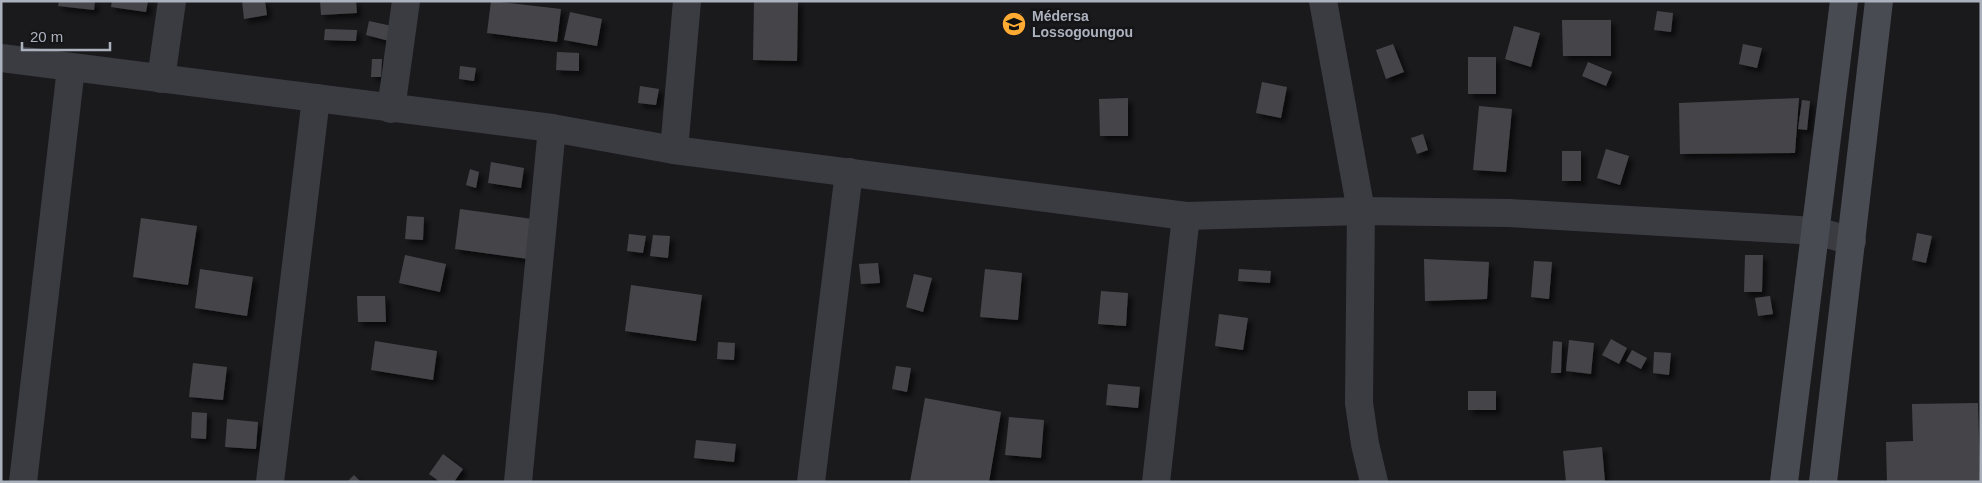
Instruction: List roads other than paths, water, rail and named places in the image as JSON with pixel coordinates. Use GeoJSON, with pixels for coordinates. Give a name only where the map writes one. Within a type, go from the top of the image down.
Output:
{"type":"FeatureCollection","features":[{"type":"Feature","properties":{"kind":"main road"},"geometry":{"type":"LineString","coordinates":[[1784,482],[1844,1]]}},
{"type":"Feature","properties":{"kind":"main road"},"geometry":{"type":"LineString","coordinates":[[1823,482],[1879,1]]}},
{"type":"Feature","properties":{"kind":"street"},"geometry":{"type":"LineString","coordinates":[[161,79],[172,1]]}},
{"type":"Feature","properties":{"kind":"street"},"geometry":{"type":"LineString","coordinates":[[392,108],[406,1]]}},
{"type":"Feature","properties":{"kind":"street"},"geometry":{"type":"LineString","coordinates":[[674,150],[687,1]]}},
{"type":"Feature","properties":{"kind":"street"},"geometry":{"type":"LineString","coordinates":[[1323,1],[1361,211],[1359,403],[1365,444],[1374,482]]}},
{"type":"Feature","properties":{"kind":"street"},"geometry":{"type":"LineString","coordinates":[[1,58],[552,128],[674,150],[1186,216],[1361,211],[1508,213],[1816,231],[1852,241]]}},
{"type":"Feature","properties":{"kind":"street"},"geometry":{"type":"LineString","coordinates":[[23,482],[71,68]]}},
{"type":"Feature","properties":{"kind":"street"},"geometry":{"type":"LineString","coordinates":[[270,482],[316,98]]}},
{"type":"Feature","properties":{"kind":"street"},"geometry":{"type":"LineString","coordinates":[[518,482],[552,128]]}},
{"type":"Feature","properties":{"kind":"street"},"geometry":{"type":"LineString","coordinates":[[811,482],[850,172]]}},
{"type":"Feature","properties":{"kind":"street"},"geometry":{"type":"LineString","coordinates":[[1156,482],[1186,216]]}},
{"type":"Feature","properties":{"kind":"place","name":"Médersa Lossogoungou"},"geometry":{"type":"Point","coordinates":[1014,24]}}]}
